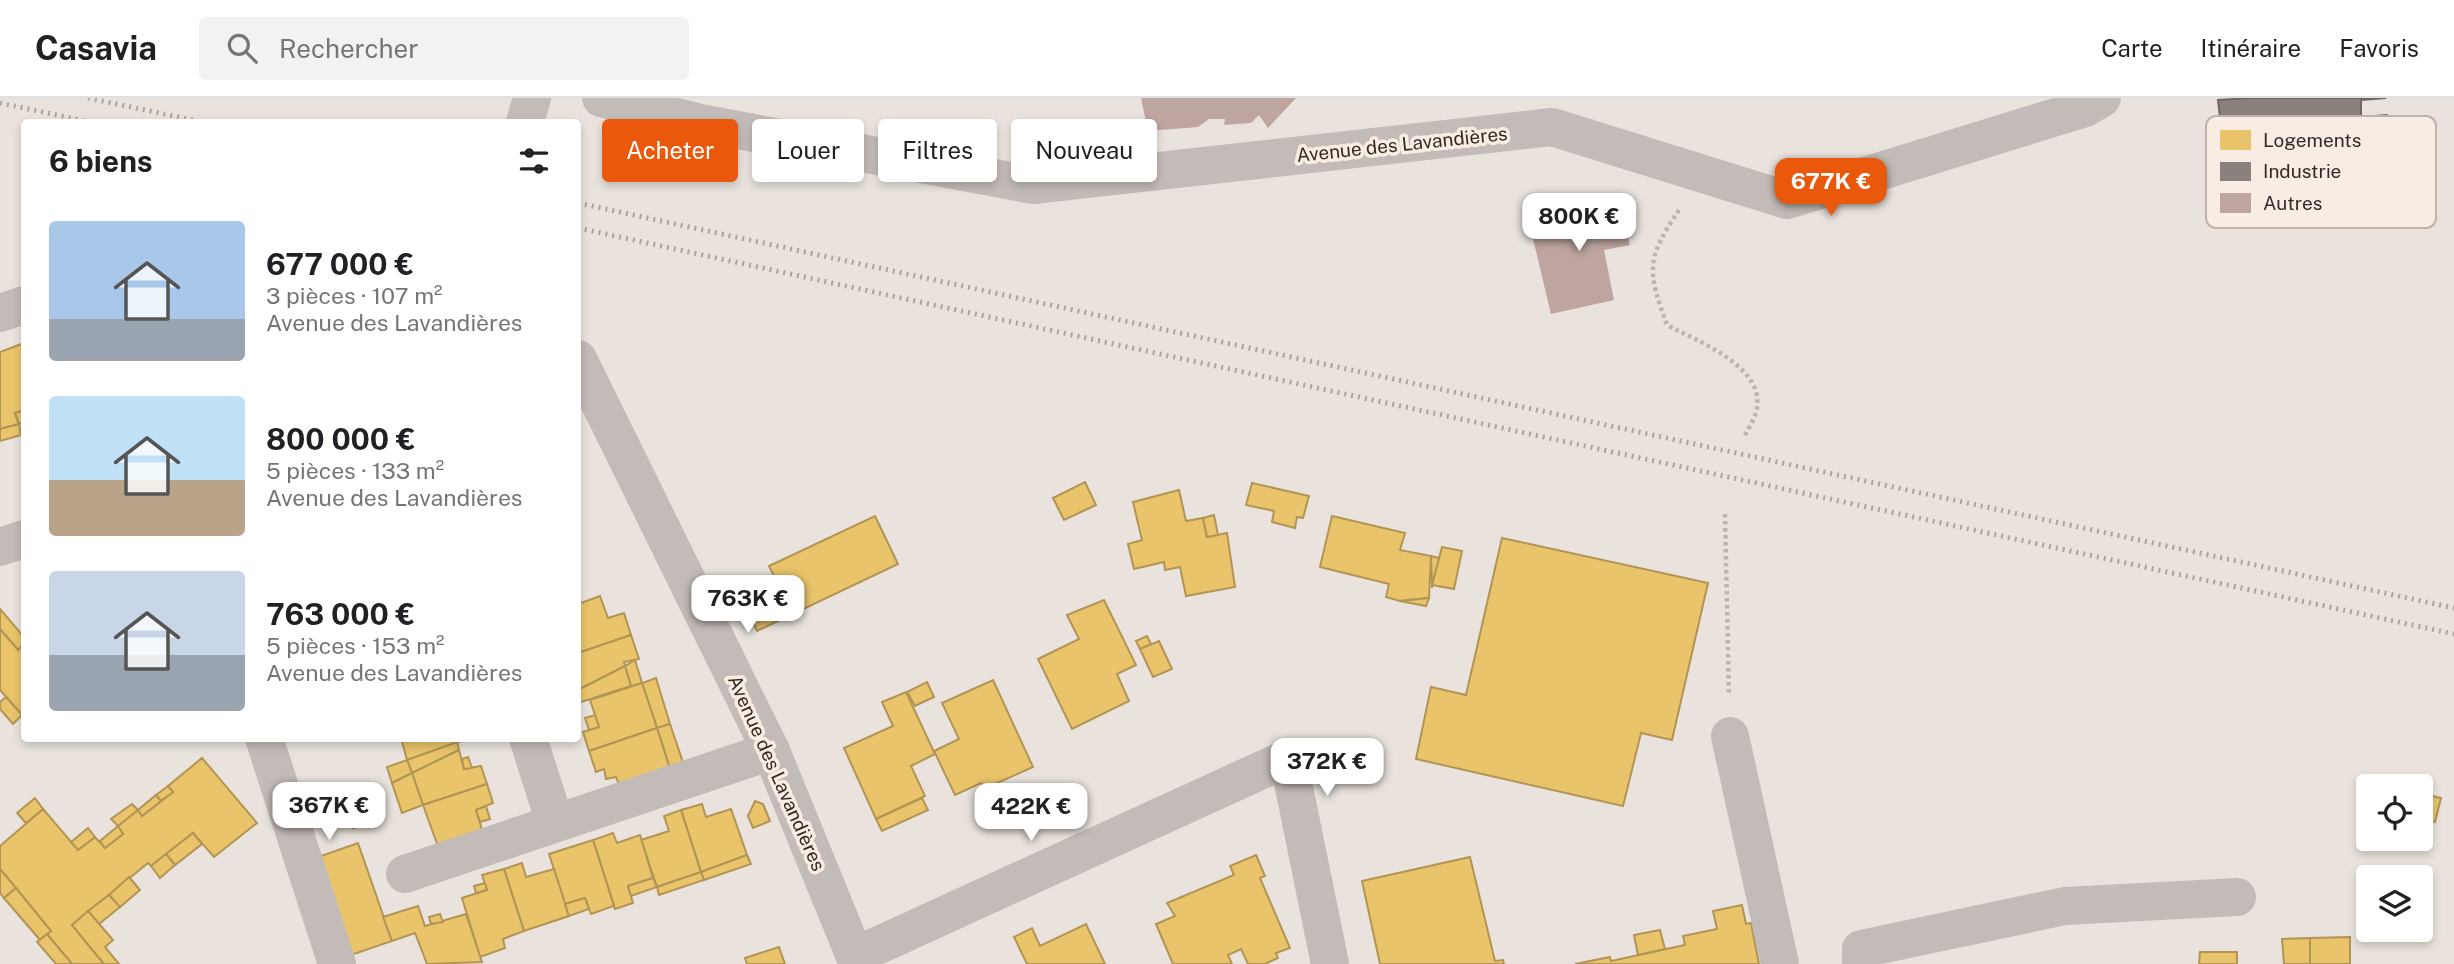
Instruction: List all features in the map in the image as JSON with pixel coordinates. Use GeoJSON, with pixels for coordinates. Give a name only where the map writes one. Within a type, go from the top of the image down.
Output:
{"type":"FeatureCollection","features":[{"type":"Feature","properties":{"kind":"street"},"geometry":{"type":"LineString","coordinates":[[526,119],[532,98]]}},
{"type":"Feature","properties":{"kind":"street","name":"Avenue des Lavandières"},"geometry":{"type":"LineString","coordinates":[[601,98],[700,123],[1033,185],[1552,127],[1787,200],[2085,108],[2102,98]]}},
{"type":"Feature","properties":{"kind":"street"},"geometry":{"type":"LineString","coordinates":[[0,313],[21,306]]}},
{"type":"Feature","properties":{"kind":"street","name":"Avenue des Lavandières"},"geometry":{"type":"LineString","coordinates":[[581,365],[771,751],[857,960]]}},
{"type":"Feature","properties":{"kind":"street"},"geometry":{"type":"LineString","coordinates":[[0,547],[21,540]]}},
{"type":"Feature","properties":{"kind":"street"},"geometry":{"type":"LineString","coordinates":[[1730,736],[1780,964]]}},
{"type":"Feature","properties":{"kind":"street"},"geometry":{"type":"LineString","coordinates":[[265,742],[337,964]]}},
{"type":"Feature","properties":{"kind":"street"},"geometry":{"type":"LineString","coordinates":[[529,742],[555,823]]}},
{"type":"Feature","properties":{"kind":"street"},"geometry":{"type":"LineString","coordinates":[[405,874],[771,751]]}},
{"type":"Feature","properties":{"kind":"street"},"geometry":{"type":"LineString","coordinates":[[857,960],[1288,758],[1330,964]]}},
{"type":"Feature","properties":{"kind":"street"},"geometry":{"type":"LineString","coordinates":[[1861,964],[1861,949],[2066,906],[2237,897]]}},
{"type":"Feature","properties":{"kind":"path"},"geometry":{"type":"LineString","coordinates":[[1702,174],[1655,246],[1653,286],[1667,324],[1726,357],[1751,376],[1758,407],[1744,437]]}},
{"type":"Feature","properties":{"kind":"path"},"geometry":{"type":"LineString","coordinates":[[1726,514],[1730,736]]}},
{"type":"Feature","properties":{"kind":"building: Logements"},"geometry":{"type":"Polygon","coordinates":[[[21,344],[21,411],[15,413],[19,424],[0,429],[0,352],[21,344]]]}},
{"type":"Feature","properties":{"kind":"building: Logements"},"geometry":{"type":"Polygon","coordinates":[[[21,411],[21,423],[19,424],[15,413],[21,411]]]}},
{"type":"Feature","properties":{"kind":"building: Logements"},"geometry":{"type":"Polygon","coordinates":[[[19,424],[21,435],[0,441],[0,429],[19,424]]]}},
{"type":"Feature","properties":{"kind":"building: Logements"},"geometry":{"type":"Polygon","coordinates":[[[1085,482],[1096,505],[1064,520],[1053,498],[1085,482]]]}},
{"type":"Feature","properties":{"kind":"building: Logements"},"geometry":{"type":"Polygon","coordinates":[[[1252,483],[1309,496],[1303,518],[1297,517],[1295,528],[1272,522],[1274,511],[1246,505],[1252,483]]]}},
{"type":"Feature","properties":{"kind":"building: Logements"},"geometry":{"type":"Polygon","coordinates":[[[1179,490],[1186,521],[1203,518],[1207,537],[1227,533],[1235,587],[1186,596],[1180,567],[1165,570],[1164,562],[1134,569],[1128,544],[1142,540],[1133,502],[1179,490]]]}},
{"type":"Feature","properties":{"kind":"building: Logements"},"geometry":{"type":"Polygon","coordinates":[[[1214,515],[1218,535],[1207,537],[1203,518],[1214,515]]]}},
{"type":"Feature","properties":{"kind":"building: Logements"},"geometry":{"type":"Polygon","coordinates":[[[875,516],[898,564],[757,631],[739,594],[774,576],[769,566],[875,516]]]}},
{"type":"Feature","properties":{"kind":"building: Logements"},"geometry":{"type":"Polygon","coordinates":[[[1332,516],[1405,533],[1400,550],[1431,556],[1429,598],[1400,601],[1386,597],[1389,584],[1320,567],[1332,516]]]}},
{"type":"Feature","properties":{"kind":"building: Logements"},"geometry":{"type":"Polygon","coordinates":[[[1502,538],[1708,583],[1672,740],[1641,733],[1623,806],[1416,759],[1431,687],[1466,695],[1502,538]]]}},
{"type":"Feature","properties":{"kind":"building: Logements"},"geometry":{"type":"Polygon","coordinates":[[[1442,547],[1462,551],[1454,589],[1432,585],[1442,547]]]}},
{"type":"Feature","properties":{"kind":"building: Logements"},"geometry":{"type":"Polygon","coordinates":[[[1431,556],[1439,558],[1432,585],[1431,556]]]}},
{"type":"Feature","properties":{"kind":"building: Logements"},"geometry":{"type":"Polygon","coordinates":[[[600,596],[608,618],[624,613],[631,635],[581,652],[581,603],[600,596]]]}},
{"type":"Feature","properties":{"kind":"building: Logements"},"geometry":{"type":"Polygon","coordinates":[[[1429,598],[1426,606],[1400,601],[1429,598]]]}},
{"type":"Feature","properties":{"kind":"building: Logements"},"geometry":{"type":"Polygon","coordinates":[[[1104,600],[1136,665],[1117,674],[1129,701],[1072,729],[1038,659],[1079,639],[1067,615],[1104,600]]]}},
{"type":"Feature","properties":{"kind":"building: Logements"},"geometry":{"type":"Polygon","coordinates":[[[0,609],[21,634],[21,647],[18,650],[0,629],[0,609]]]}},
{"type":"Feature","properties":{"kind":"building: Logements"},"geometry":{"type":"Polygon","coordinates":[[[0,629],[18,650],[21,647],[21,714],[0,690],[0,629]]]}},
{"type":"Feature","properties":{"kind":"building: Logements"},"geometry":{"type":"Polygon","coordinates":[[[631,635],[639,659],[624,662],[625,666],[581,688],[581,652],[631,635]]]}},
{"type":"Feature","properties":{"kind":"building: Logements"},"geometry":{"type":"Polygon","coordinates":[[[1147,636],[1151,644],[1140,649],[1136,641],[1147,636]]]}},
{"type":"Feature","properties":{"kind":"building: Logements"},"geometry":{"type":"Polygon","coordinates":[[[1159,641],[1172,669],[1153,677],[1140,649],[1159,641]]]}},
{"type":"Feature","properties":{"kind":"building: Logements"},"geometry":{"type":"Polygon","coordinates":[[[635,660],[642,683],[631,686],[625,666],[635,660]]]}},
{"type":"Feature","properties":{"kind":"building: Logements"},"geometry":{"type":"Polygon","coordinates":[[[625,666],[631,686],[581,702],[581,688],[625,666]]]}},
{"type":"Feature","properties":{"kind":"building: Logements"},"geometry":{"type":"Polygon","coordinates":[[[656,678],[670,724],[657,728],[642,683],[656,678]]]}},
{"type":"Feature","properties":{"kind":"building: Logements"},"geometry":{"type":"Polygon","coordinates":[[[993,680],[1033,767],[984,789],[981,783],[955,795],[934,751],[959,739],[942,703],[993,680]]]}},
{"type":"Feature","properties":{"kind":"building: Logements"},"geometry":{"type":"Polygon","coordinates":[[[927,682],[934,697],[915,706],[907,692],[927,682]]]}},
{"type":"Feature","properties":{"kind":"building: Logements"},"geometry":{"type":"Polygon","coordinates":[[[642,683],[657,728],[589,751],[583,732],[599,727],[590,700],[642,683]]]}},
{"type":"Feature","properties":{"kind":"building: Logements"},"geometry":{"type":"Polygon","coordinates":[[[906,692],[935,754],[911,766],[925,796],[876,819],[844,748],[893,726],[882,702],[906,692]]]}},
{"type":"Feature","properties":{"kind":"building: Logements"},"geometry":{"type":"Polygon","coordinates":[[[6,697],[21,714],[13,724],[0,709],[0,702],[6,697]]]}},
{"type":"Feature","properties":{"kind":"building: Logements"},"geometry":{"type":"Polygon","coordinates":[[[595,715],[599,727],[589,730],[585,718],[595,715]]]}},
{"type":"Feature","properties":{"kind":"building: Logements"},"geometry":{"type":"Polygon","coordinates":[[[670,724],[686,771],[672,775],[657,728],[670,724]]]}},
{"type":"Feature","properties":{"kind":"building: Logements"},"geometry":{"type":"Polygon","coordinates":[[[657,728],[672,775],[622,792],[616,777],[606,779],[604,769],[596,772],[589,751],[657,728]]]}},
{"type":"Feature","properties":{"kind":"building: Logements"},"geometry":{"type":"Polygon","coordinates":[[[402,742],[459,742],[407,760],[402,742]]]}},
{"type":"Feature","properties":{"kind":"building: Logements"},"geometry":{"type":"Polygon","coordinates":[[[457,742],[459,750],[412,773],[407,760],[457,742]]]}},
{"type":"Feature","properties":{"kind":"building: Logements"},"geometry":{"type":"Polygon","coordinates":[[[459,750],[464,769],[481,766],[487,784],[423,805],[412,773],[459,750]]]}},
{"type":"Feature","properties":{"kind":"building: Logements"},"geometry":{"type":"Polygon","coordinates":[[[468,757],[472,768],[464,769],[462,759],[468,757]]]}},
{"type":"Feature","properties":{"kind":"building: Logements"},"geometry":{"type":"Polygon","coordinates":[[[202,758],[257,823],[214,857],[193,833],[151,866],[148,863],[72,925],[104,964],[72,964],[47,934],[51,931],[0,869],[0,846],[43,809],[78,850],[95,837],[105,848],[123,834],[118,826],[138,810],[142,816],[173,792],[168,786],[202,758]]]}},
{"type":"Feature","properties":{"kind":"building: Logements"},"geometry":{"type":"Polygon","coordinates":[[[407,760],[412,773],[392,783],[387,767],[407,760]]]}},
{"type":"Feature","properties":{"kind":"building: Logements"},"geometry":{"type":"Polygon","coordinates":[[[412,773],[423,805],[402,813],[392,783],[412,773]]]}},
{"type":"Feature","properties":{"kind":"building: Logements"},"geometry":{"type":"Polygon","coordinates":[[[487,784],[493,803],[476,810],[484,836],[440,852],[423,805],[487,784]]]}},
{"type":"Feature","properties":{"kind":"building: Logements"},"geometry":{"type":"Polygon","coordinates":[[[168,786],[173,792],[161,801],[156,795],[168,786]]]}},
{"type":"Feature","properties":{"kind":"building: Logements"},"geometry":{"type":"Polygon","coordinates":[[[156,795],[161,801],[142,816],[138,810],[156,795]]]}},
{"type":"Feature","properties":{"kind":"building: Logements"},"geometry":{"type":"Polygon","coordinates":[[[2433,796],[2441,798],[2433,821],[2433,796]]]}},
{"type":"Feature","properties":{"kind":"building: Logements"},"geometry":{"type":"Polygon","coordinates":[[[35,798],[43,809],[26,823],[17,813],[35,798]]]}},
{"type":"Feature","properties":{"kind":"building: Logements"},"geometry":{"type":"Polygon","coordinates":[[[922,798],[928,810],[882,831],[876,819],[922,798]]]}},
{"type":"Feature","properties":{"kind":"building: Logements"},"geometry":{"type":"Polygon","coordinates":[[[755,801],[763,804],[770,821],[753,828],[748,816],[755,801]]]}},
{"type":"Feature","properties":{"kind":"building: Logements"},"geometry":{"type":"Polygon","coordinates":[[[132,804],[138,810],[118,826],[111,819],[132,804]]]}},
{"type":"Feature","properties":{"kind":"building: Logements"},"geometry":{"type":"Polygon","coordinates":[[[702,804],[706,817],[731,809],[747,855],[701,872],[681,810],[702,804]]]}},
{"type":"Feature","properties":{"kind":"building: Logements"},"geometry":{"type":"Polygon","coordinates":[[[360,805],[366,824],[353,828],[347,810],[360,805]]]}},
{"type":"Feature","properties":{"kind":"building: Logements"},"geometry":{"type":"Polygon","coordinates":[[[486,806],[490,819],[480,822],[476,810],[486,806]]]}},
{"type":"Feature","properties":{"kind":"building: Logements"},"geometry":{"type":"Polygon","coordinates":[[[681,810],[701,872],[657,887],[641,840],[669,831],[664,816],[681,810]]]}},
{"type":"Feature","properties":{"kind":"building: Logements"},"geometry":{"type":"Polygon","coordinates":[[[118,826],[123,834],[105,848],[100,841],[118,826]]]}},
{"type":"Feature","properties":{"kind":"building: Logements"},"geometry":{"type":"Polygon","coordinates":[[[88,828],[95,837],[78,850],[71,842],[88,828]]]}},
{"type":"Feature","properties":{"kind":"building: Logements"},"geometry":{"type":"Polygon","coordinates":[[[193,833],[202,844],[175,865],[166,854],[193,833]]]}},
{"type":"Feature","properties":{"kind":"building: Logements"},"geometry":{"type":"Polygon","coordinates":[[[613,833],[617,843],[640,835],[653,878],[628,886],[633,903],[615,909],[593,840],[613,833]]]}},
{"type":"Feature","properties":{"kind":"building: Logements"},"geometry":{"type":"Polygon","coordinates":[[[593,840],[614,906],[591,914],[585,898],[565,904],[549,854],[593,840]]]}},
{"type":"Feature","properties":{"kind":"building: Logements"},"geometry":{"type":"Polygon","coordinates":[[[358,843],[392,941],[351,955],[318,857],[358,843]]]}},
{"type":"Feature","properties":{"kind":"building: Logements"},"geometry":{"type":"Polygon","coordinates":[[[166,854],[175,865],[160,878],[151,866],[166,854]]]}},
{"type":"Feature","properties":{"kind":"building: Logements"},"geometry":{"type":"Polygon","coordinates":[[[747,855],[751,864],[704,880],[701,872],[747,855]]]}},
{"type":"Feature","properties":{"kind":"building: Logements"},"geometry":{"type":"Polygon","coordinates":[[[1256,855],[1265,876],[1260,878],[1290,948],[1276,953],[1278,958],[1265,964],[1248,964],[1241,949],[1228,955],[1232,964],[1173,964],[1156,924],[1175,916],[1167,903],[1234,875],[1230,866],[1256,855]]]}},
{"type":"Feature","properties":{"kind":"building: Logements"},"geometry":{"type":"Polygon","coordinates":[[[1470,857],[1495,961],[1503,960],[1504,964],[1380,964],[1362,881],[1470,857]]]}},
{"type":"Feature","properties":{"kind":"building: Logements"},"geometry":{"type":"Polygon","coordinates":[[[522,863],[526,877],[554,869],[569,916],[524,931],[504,869],[522,863]]]}},
{"type":"Feature","properties":{"kind":"building: Logements"},"geometry":{"type":"Polygon","coordinates":[[[0,869],[16,888],[4,898],[0,893],[0,869]]]}},
{"type":"Feature","properties":{"kind":"building: Logements"},"geometry":{"type":"Polygon","coordinates":[[[504,869],[524,931],[503,939],[505,948],[480,957],[462,898],[487,890],[482,875],[504,869]]]}},
{"type":"Feature","properties":{"kind":"building: Logements"},"geometry":{"type":"Polygon","coordinates":[[[701,872],[704,880],[659,895],[657,887],[701,872]]]}},
{"type":"Feature","properties":{"kind":"building: Logements"},"geometry":{"type":"Polygon","coordinates":[[[129,877],[140,890],[120,907],[109,895],[129,877]]]}},
{"type":"Feature","properties":{"kind":"building: Logements"},"geometry":{"type":"Polygon","coordinates":[[[653,878],[657,887],[631,896],[628,886],[653,878]]]}},
{"type":"Feature","properties":{"kind":"building: Logements"},"geometry":{"type":"Polygon","coordinates":[[[485,883],[487,890],[476,893],[474,886],[485,883]]]}},
{"type":"Feature","properties":{"kind":"building: Logements"},"geometry":{"type":"Polygon","coordinates":[[[16,888],[51,931],[40,940],[4,898],[16,888]]]}},
{"type":"Feature","properties":{"kind":"building: Logements"},"geometry":{"type":"Polygon","coordinates":[[[109,895],[120,907],[99,924],[88,911],[109,895]]]}},
{"type":"Feature","properties":{"kind":"building: Logements"},"geometry":{"type":"Polygon","coordinates":[[[585,898],[589,909],[569,916],[565,904],[585,898]]]}},
{"type":"Feature","properties":{"kind":"building: Logements"},"geometry":{"type":"Polygon","coordinates":[[[1742,905],[1746,924],[1751,923],[1759,964],[1575,964],[1610,957],[1611,961],[1685,945],[1683,936],[1717,929],[1713,911],[1742,905]]]}},
{"type":"Feature","properties":{"kind":"building: Logements"},"geometry":{"type":"Polygon","coordinates":[[[418,906],[425,926],[466,914],[482,962],[427,964],[415,933],[392,941],[383,917],[418,906]]]}},
{"type":"Feature","properties":{"kind":"building: Logements"},"geometry":{"type":"Polygon","coordinates":[[[88,911],[113,940],[105,947],[119,964],[104,964],[72,925],[88,911]]]}},
{"type":"Feature","properties":{"kind":"building: Logements"},"geometry":{"type":"Polygon","coordinates":[[[440,914],[443,922],[431,924],[429,917],[440,914]]]}},
{"type":"Feature","properties":{"kind":"building: Logements"},"geometry":{"type":"Polygon","coordinates":[[[1086,924],[1105,964],[1027,964],[1014,937],[1032,928],[1040,946],[1086,924]]]}},
{"type":"Feature","properties":{"kind":"building: Logements"},"geometry":{"type":"Polygon","coordinates":[[[1660,930],[1665,949],[1638,955],[1634,935],[1660,930]]]}},
{"type":"Feature","properties":{"kind":"building: Logements"},"geometry":{"type":"Polygon","coordinates":[[[47,934],[72,964],[56,964],[37,942],[47,934]]]}},
{"type":"Feature","properties":{"kind":"building: Logements"},"geometry":{"type":"Polygon","coordinates":[[[2350,937],[2350,964],[2310,964],[2310,938],[2350,937]]]}},
{"type":"Feature","properties":{"kind":"building: Logements"},"geometry":{"type":"Polygon","coordinates":[[[2310,938],[2310,964],[2284,964],[2282,939],[2310,938]]]}},
{"type":"Feature","properties":{"kind":"building: Logements"},"geometry":{"type":"Polygon","coordinates":[[[779,947],[785,964],[747,964],[745,958],[779,947]]]}},
{"type":"Feature","properties":{"kind":"building: Logements"},"geometry":{"type":"Polygon","coordinates":[[[2200,952],[2237,952],[2237,964],[2199,964],[2200,952]]]}},
{"type":"Feature","properties":{"kind":"building: Industrie"},"geometry":{"type":"Polygon","coordinates":[[[2386,98],[2361,100],[2361,116],[2220,116],[2218,100],[2386,98]]]}},
{"type":"Feature","properties":{"kind":"building: Autres"},"geometry":{"type":"Polygon","coordinates":[[[1141,98],[1296,98],[1268,128],[1259,115],[1251,123],[1224,125],[1225,119],[1209,119],[1198,127],[1157,130],[1157,119],[1145,119],[1141,98]]]}},
{"type":"Feature","properties":{"kind":"building: Autres"},"geometry":{"type":"Polygon","coordinates":[[[1604,193],[1607,206],[1621,204],[1630,245],[1604,250],[1614,300],[1551,314],[1529,222],[1581,212],[1578,198],[1604,193]]]}},
{"type":"Feature","properties":{"kind":"railway"},"geometry":{"type":"LineString","coordinates":[[88,98],[188,119]]}},
{"type":"Feature","properties":{"kind":"railway"},"geometry":{"type":"LineString","coordinates":[[0,103],[76,119]]}},
{"type":"Feature","properties":{"kind":"railway"},"geometry":{"type":"LineString","coordinates":[[581,204],[2454,608]]}},
{"type":"Feature","properties":{"kind":"railway"},"geometry":{"type":"LineString","coordinates":[[581,229],[2454,634]]}}]}
